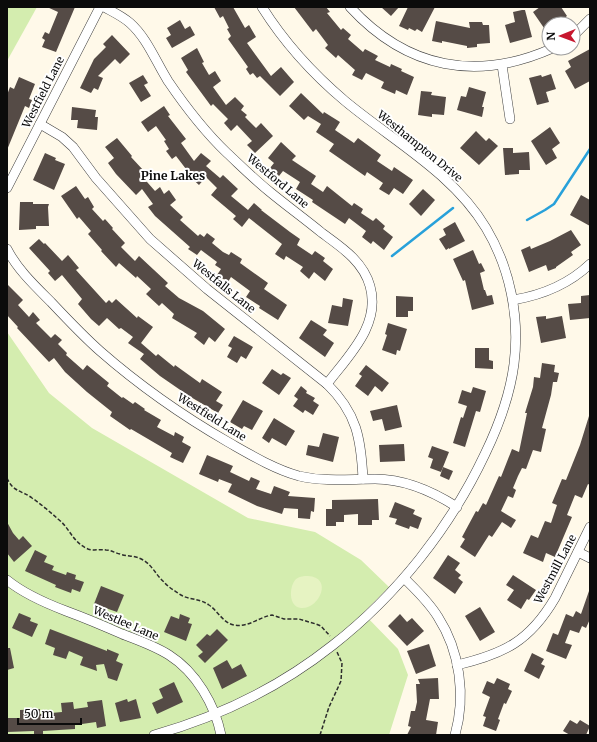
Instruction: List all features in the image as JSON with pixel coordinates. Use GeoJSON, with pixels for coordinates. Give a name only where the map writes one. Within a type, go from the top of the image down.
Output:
{"type":"FeatureCollection","features":[{"type":"Feature","properties":{"kind":"street","name":"Westfield Lane"},"geometry":{"type":"LineString","coordinates":[[7,188],[100,7]]}},
{"type":"Feature","properties":{"kind":"street","name":"Westford Lane"},"geometry":{"type":"LineString","coordinates":[[104,7],[122,17],[137,31],[174,90],[222,148],[270,192],[350,255],[365,275],[370,286],[372,297],[370,318],[362,338],[327,384]]}},
{"type":"Feature","properties":{"kind":"street","name":"Westhampton Drive"},"geometry":{"type":"LineString","coordinates":[[154,735],[215,714],[269,688],[334,644],[374,609],[404,578],[434,540],[475,476],[488,447],[508,394],[516,351],[516,325],[513,300],[506,274],[494,243],[485,226],[465,199],[428,166],[343,99],[323,81],[292,49],[262,7]]}},
{"type":"Feature","properties":{"kind":"street"},"geometry":{"type":"LineString","coordinates":[[350,7],[378,34],[420,57],[437,62],[456,66],[502,65],[527,59],[541,53]]}},
{"type":"Feature","properties":{"kind":"street"},"geometry":{"type":"LineString","coordinates":[[581,28],[590,19]]}},
{"type":"Feature","properties":{"kind":"street"},"geometry":{"type":"LineString","coordinates":[[502,65],[510,119]]}},
{"type":"Feature","properties":{"kind":"street","name":"Westfalls Lane"},"geometry":{"type":"LineString","coordinates":[[40,124],[56,134],[73,148],[96,178],[150,239],[207,290],[327,384],[342,399],[353,418],[360,441],[363,479]]}},
{"type":"Feature","properties":{"kind":"street","name":"Westfield Lane"},"geometry":{"type":"LineString","coordinates":[[7,249],[14,261],[31,281],[100,352],[148,390],[204,428],[240,449],[288,472],[322,480],[389,480],[416,486],[436,495],[456,507]]}},
{"type":"Feature","properties":{"kind":"street"},"geometry":{"type":"LineString","coordinates":[[513,300],[538,295],[561,286],[579,275],[590,264]]}},
{"type":"Feature","properties":{"kind":"street","name":"Westmill Lane"},"geometry":{"type":"LineString","coordinates":[[457,665],[481,660],[502,652],[515,644],[526,634],[549,608],[590,527]]}},
{"type":"Feature","properties":{"kind":"street"},"geometry":{"type":"LineString","coordinates":[[578,552],[590,558]]}},
{"type":"Feature","properties":{"kind":"street"},"geometry":{"type":"LineString","coordinates":[[404,578],[424,598],[438,617],[451,643],[457,665],[461,703],[455,735]]}},
{"type":"Feature","properties":{"kind":"street","name":"Westlee Lane"},"geometry":{"type":"LineString","coordinates":[[8,584],[43,602],[136,639],[170,656],[182,665],[202,690],[215,714],[221,735]]}},
{"type":"Feature","properties":{"kind":"path"},"geometry":{"type":"LineString","coordinates":[[7,478],[13,488],[33,498],[59,519],[74,540],[86,548],[90,550],[112,550],[121,555],[133,556],[143,560],[152,567],[164,583],[187,598],[196,598],[214,608],[223,619],[230,624],[238,626],[248,624],[272,615],[284,619],[299,619],[321,626],[329,634],[342,663],[342,676],[320,735]]}},
{"type":"Feature","properties":{"kind":"green space"},"geometry":{"type":"Polygon","coordinates":[[[7,7],[37,7],[7,61],[7,7]]]}},
{"type":"Feature","properties":{"kind":"green space"},"geometry":{"type":"Polygon","coordinates":[[[7,332],[49,393],[92,428],[248,518],[315,532],[361,560],[389,587],[363,613],[398,649],[408,675],[389,735],[7,735],[7,332]]]}},
{"type":"Feature","properties":{"kind":"green space"},"geometry":{"type":"Polygon","coordinates":[[[302,576],[316,578],[320,582],[322,587],[321,593],[314,604],[308,607],[297,607],[291,596],[292,586],[296,579],[302,576]]]}},
{"type":"Feature","properties":{"kind":"building"},"geometry":{"type":"Polygon","coordinates":[[[47,7],[75,7],[56,52],[42,47],[45,40],[42,38],[45,32],[49,34],[58,12],[47,7]]]}},
{"type":"Feature","properties":{"kind":"building"},"geometry":{"type":"Polygon","coordinates":[[[214,7],[233,7],[245,28],[249,25],[256,37],[247,43],[271,76],[281,67],[294,82],[280,96],[260,76],[257,78],[253,73],[250,75],[246,69],[248,67],[228,39],[231,36],[223,16],[220,18],[214,7]]]}},
{"type":"Feature","properties":{"kind":"building"},"geometry":{"type":"Polygon","coordinates":[[[294,7],[326,7],[330,12],[327,13],[341,30],[343,28],[351,35],[348,39],[363,52],[365,49],[378,56],[375,60],[390,67],[391,64],[414,77],[407,95],[396,90],[395,94],[381,88],[384,82],[366,73],[362,80],[352,75],[355,70],[338,55],[336,58],[325,48],[328,45],[316,29],[313,32],[294,7]]]}},
{"type":"Feature","properties":{"kind":"building"},"geometry":{"type":"Polygon","coordinates":[[[381,7],[399,7],[391,16],[381,7]]]}},
{"type":"Feature","properties":{"kind":"building"},"geometry":{"type":"Polygon","coordinates":[[[408,7],[435,7],[422,32],[417,29],[415,31],[409,28],[408,30],[399,26],[408,7]]]}},
{"type":"Feature","properties":{"kind":"building"},"geometry":{"type":"Polygon","coordinates":[[[540,7],[561,7],[567,16],[541,16],[541,24],[533,12],[540,7]]]}},
{"type":"Feature","properties":{"kind":"building"},"geometry":{"type":"Polygon","coordinates":[[[525,10],[532,37],[510,43],[505,25],[515,22],[513,12],[525,10]]]}},
{"type":"Feature","properties":{"kind":"building"},"geometry":{"type":"Polygon","coordinates":[[[180,20],[185,29],[190,26],[195,35],[172,48],[166,38],[171,35],[167,28],[180,20]]]}},
{"type":"Feature","properties":{"kind":"building"},"geometry":{"type":"Polygon","coordinates":[[[436,21],[470,28],[469,22],[482,22],[483,25],[489,25],[490,43],[477,44],[477,47],[467,48],[467,46],[442,41],[442,43],[432,41],[436,21]]]}},
{"type":"Feature","properties":{"kind":"building"},"geometry":{"type":"Polygon","coordinates":[[[112,35],[130,54],[120,64],[115,59],[98,76],[103,78],[98,90],[94,88],[91,93],[80,88],[94,59],[106,47],[103,44],[112,35]]]}},
{"type":"Feature","properties":{"kind":"building"},"geometry":{"type":"Polygon","coordinates":[[[197,48],[204,62],[202,63],[209,75],[215,71],[221,81],[213,87],[226,105],[235,97],[244,106],[241,110],[247,115],[245,117],[256,128],[261,123],[273,136],[255,153],[247,145],[252,141],[237,125],[231,131],[224,123],[228,119],[213,104],[211,106],[186,72],[188,70],[181,58],[197,48]]]}},
{"type":"Feature","properties":{"kind":"building"},"geometry":{"type":"Polygon","coordinates":[[[590,49],[590,81],[575,89],[565,71],[571,67],[568,61],[577,56],[581,56],[581,54],[590,49]]]}},
{"type":"Feature","properties":{"kind":"building"},"geometry":{"type":"Polygon","coordinates":[[[551,74],[556,89],[546,92],[549,102],[537,105],[529,78],[541,75],[542,77],[551,74]]]}},
{"type":"Feature","properties":{"kind":"building"},"geometry":{"type":"Polygon","coordinates":[[[143,75],[148,83],[144,85],[151,96],[141,102],[129,83],[143,75]]]}},
{"type":"Feature","properties":{"kind":"building"},"geometry":{"type":"Polygon","coordinates":[[[19,77],[35,84],[29,99],[32,100],[29,108],[25,106],[7,150],[7,95],[10,87],[14,89],[19,77]]]}},
{"type":"Feature","properties":{"kind":"building"},"geometry":{"type":"Polygon","coordinates":[[[469,87],[486,92],[482,107],[484,107],[482,117],[457,110],[461,96],[466,97],[469,87]]]}},
{"type":"Feature","properties":{"kind":"building"},"geometry":{"type":"Polygon","coordinates":[[[421,91],[432,92],[431,95],[446,97],[444,115],[432,114],[432,117],[418,115],[421,91]]]}},
{"type":"Feature","properties":{"kind":"building"},"geometry":{"type":"Polygon","coordinates":[[[301,93],[323,114],[324,112],[340,122],[335,130],[354,143],[358,138],[381,155],[377,161],[392,171],[394,167],[413,180],[403,194],[394,188],[389,195],[379,189],[383,183],[367,172],[365,176],[329,151],[334,144],[316,132],[321,124],[308,116],[304,120],[289,106],[301,93]]]}},
{"type":"Feature","properties":{"kind":"building"},"geometry":{"type":"Polygon","coordinates":[[[164,106],[170,115],[168,116],[186,139],[181,143],[194,161],[201,153],[211,161],[206,166],[220,178],[223,175],[238,189],[231,196],[248,210],[254,203],[300,239],[297,245],[312,255],[315,251],[325,258],[323,261],[333,269],[325,281],[314,272],[309,279],[300,271],[303,267],[286,256],[284,260],[275,254],[282,244],[249,218],[242,227],[233,219],[236,216],[211,195],[217,188],[206,177],[199,185],[184,171],[186,169],[176,156],[172,159],[166,151],[169,149],[164,141],[166,140],[156,126],[148,132],[141,122],[164,106]]]}},
{"type":"Feature","properties":{"kind":"building"},"geometry":{"type":"Polygon","coordinates":[[[72,107],[96,110],[95,117],[98,117],[97,130],[77,128],[78,120],[71,120],[72,107]]]}},
{"type":"Feature","properties":{"kind":"building"},"geometry":{"type":"Polygon","coordinates":[[[550,127],[560,143],[552,149],[557,158],[546,165],[531,141],[550,127]]]}},
{"type":"Feature","properties":{"kind":"building"},"geometry":{"type":"Polygon","coordinates":[[[476,131],[486,141],[489,138],[498,146],[479,165],[460,148],[476,131]]]}},
{"type":"Feature","properties":{"kind":"building"},"geometry":{"type":"Polygon","coordinates":[[[117,138],[144,171],[140,174],[155,191],[160,187],[164,194],[169,190],[176,200],[170,205],[183,217],[180,220],[198,236],[200,234],[204,237],[207,233],[215,239],[212,243],[223,252],[229,255],[231,252],[242,259],[240,263],[268,283],[264,289],[287,305],[278,320],[259,308],[260,306],[246,297],[250,291],[231,277],[228,282],[217,275],[221,269],[215,265],[217,262],[201,250],[197,255],[188,249],[190,247],[155,216],[148,207],[153,204],[142,189],[136,195],[116,174],[108,163],[114,158],[105,147],[117,138]]]}},
{"type":"Feature","properties":{"kind":"building"},"geometry":{"type":"Polygon","coordinates":[[[281,142],[296,156],[292,160],[316,176],[311,184],[323,192],[327,186],[352,206],[354,203],[363,209],[361,213],[373,221],[376,218],[385,226],[383,229],[393,237],[384,250],[373,241],[371,244],[362,237],[366,231],[349,218],[345,224],[312,202],[313,200],[296,189],[300,182],[283,171],[279,176],[270,168],[274,163],[268,158],[281,142]]]}},
{"type":"Feature","properties":{"kind":"building"},"geometry":{"type":"Polygon","coordinates":[[[503,148],[513,148],[513,153],[529,152],[530,170],[519,170],[519,174],[505,175],[503,148]]]}},
{"type":"Feature","properties":{"kind":"building"},"geometry":{"type":"Polygon","coordinates":[[[45,153],[56,158],[55,160],[65,164],[54,190],[33,180],[45,153]]]}},
{"type":"Feature","properties":{"kind":"building"},"geometry":{"type":"Polygon","coordinates":[[[76,186],[85,199],[88,197],[94,207],[92,209],[103,221],[105,219],[125,243],[121,247],[135,261],[139,256],[168,283],[165,286],[179,298],[203,311],[225,329],[215,342],[209,337],[204,345],[194,337],[197,333],[172,318],[174,314],[162,303],[159,306],[146,294],[151,289],[137,276],[136,278],[119,263],[116,267],[101,251],[102,250],[88,234],[91,231],[79,217],[77,219],[61,196],[76,186]]]}},
{"type":"Feature","properties":{"kind":"building"},"geometry":{"type":"Polygon","coordinates":[[[423,189],[435,200],[421,216],[409,204],[423,189]]]}},
{"type":"Feature","properties":{"kind":"building"},"geometry":{"type":"Polygon","coordinates":[[[581,195],[590,200],[590,226],[570,215],[581,195]]]}},
{"type":"Feature","properties":{"kind":"building"},"geometry":{"type":"Polygon","coordinates":[[[20,202],[49,204],[49,226],[36,226],[36,229],[19,230],[20,202]]]}},
{"type":"Feature","properties":{"kind":"building"},"geometry":{"type":"Polygon","coordinates":[[[455,222],[465,241],[446,250],[439,239],[446,235],[443,229],[455,222]]]}},
{"type":"Feature","properties":{"kind":"building"},"geometry":{"type":"Polygon","coordinates":[[[571,230],[581,245],[571,252],[573,255],[556,268],[548,271],[546,265],[529,272],[521,250],[530,246],[531,249],[571,230]]]}},
{"type":"Feature","properties":{"kind":"building"},"geometry":{"type":"Polygon","coordinates":[[[39,239],[44,244],[45,243],[62,261],[68,255],[79,268],[76,270],[106,303],[109,300],[112,303],[116,299],[137,318],[138,316],[153,327],[141,343],[156,356],[158,354],[174,367],[175,365],[200,383],[202,379],[222,392],[216,401],[223,405],[218,413],[189,396],[160,376],[140,359],[144,354],[128,343],[133,337],[121,328],[119,329],[107,318],[99,326],[91,319],[78,304],[82,299],[62,275],[55,281],[48,273],[50,271],[29,248],[39,239]]]}},
{"type":"Feature","properties":{"kind":"building"},"geometry":{"type":"Polygon","coordinates":[[[473,250],[479,264],[481,263],[485,271],[480,273],[484,290],[487,296],[492,295],[494,304],[472,310],[465,280],[463,281],[453,259],[473,250]]]}},
{"type":"Feature","properties":{"kind":"building"},"geometry":{"type":"Polygon","coordinates":[[[7,284],[23,300],[18,305],[29,317],[33,312],[40,320],[36,323],[51,338],[55,334],[62,340],[58,344],[67,353],[66,355],[83,370],[87,365],[109,383],[107,386],[122,398],[123,397],[133,404],[135,402],[145,409],[144,410],[161,420],[157,427],[174,436],[175,432],[184,437],[182,442],[191,447],[183,463],[170,457],[172,453],[131,429],[130,430],[110,416],[112,412],[65,372],[54,358],[49,362],[17,328],[18,327],[7,315],[7,284]]]}},
{"type":"Feature","properties":{"kind":"building"},"geometry":{"type":"Polygon","coordinates":[[[590,295],[590,318],[570,320],[568,304],[581,303],[581,296],[590,295]]]}},
{"type":"Feature","properties":{"kind":"building"},"geometry":{"type":"Polygon","coordinates":[[[396,296],[413,297],[413,311],[408,311],[408,317],[396,317],[396,296]]]}},
{"type":"Feature","properties":{"kind":"building"},"geometry":{"type":"Polygon","coordinates":[[[343,298],[353,300],[348,326],[328,323],[332,305],[342,307],[343,298]]]}},
{"type":"Feature","properties":{"kind":"building"},"geometry":{"type":"Polygon","coordinates":[[[546,316],[546,319],[562,316],[566,338],[541,343],[536,317],[546,316]]]}},
{"type":"Feature","properties":{"kind":"building"},"geometry":{"type":"Polygon","coordinates":[[[311,320],[327,330],[323,335],[334,343],[325,357],[299,338],[311,320]]]}},
{"type":"Feature","properties":{"kind":"building"},"geometry":{"type":"Polygon","coordinates":[[[388,323],[407,329],[400,351],[397,350],[396,355],[382,350],[387,335],[385,334],[388,323]]]}},
{"type":"Feature","properties":{"kind":"building"},"geometry":{"type":"Polygon","coordinates":[[[234,336],[253,347],[246,359],[241,356],[237,363],[227,357],[232,348],[228,346],[234,336]]]}},
{"type":"Feature","properties":{"kind":"building"},"geometry":{"type":"Polygon","coordinates":[[[475,348],[489,348],[489,360],[493,361],[493,369],[475,368],[475,348]]]}},
{"type":"Feature","properties":{"kind":"building"},"geometry":{"type":"Polygon","coordinates":[[[542,363],[555,365],[554,372],[559,373],[557,382],[553,382],[542,428],[546,429],[541,452],[533,450],[526,469],[522,468],[513,488],[516,490],[513,498],[508,496],[501,511],[516,520],[511,528],[502,522],[492,537],[489,535],[475,557],[460,547],[465,539],[462,537],[476,511],[478,512],[483,503],[486,505],[499,476],[501,477],[512,449],[519,452],[527,413],[525,413],[533,387],[534,377],[540,378],[542,363]]]}},
{"type":"Feature","properties":{"kind":"building"},"geometry":{"type":"Polygon","coordinates":[[[366,365],[389,383],[382,392],[375,386],[368,396],[355,386],[362,376],[359,374],[366,365]]]}},
{"type":"Feature","properties":{"kind":"building"},"geometry":{"type":"Polygon","coordinates":[[[272,369],[281,375],[283,373],[291,378],[279,395],[262,383],[272,369]]]}},
{"type":"Feature","properties":{"kind":"building"},"geometry":{"type":"Polygon","coordinates":[[[301,386],[307,391],[306,393],[315,398],[313,401],[319,405],[313,415],[305,410],[303,413],[293,406],[298,399],[294,396],[301,386]]]}},
{"type":"Feature","properties":{"kind":"building"},"geometry":{"type":"Polygon","coordinates":[[[473,387],[486,391],[480,412],[476,411],[465,447],[453,443],[461,417],[463,418],[467,406],[458,403],[462,390],[471,393],[473,387]]]}},
{"type":"Feature","properties":{"kind":"building"},"geometry":{"type":"Polygon","coordinates":[[[243,400],[263,411],[252,430],[244,426],[242,429],[230,422],[243,400]]]}},
{"type":"Feature","properties":{"kind":"building"},"geometry":{"type":"Polygon","coordinates":[[[397,405],[402,427],[385,431],[382,419],[373,421],[370,411],[397,405]]]}},
{"type":"Feature","properties":{"kind":"building"},"geometry":{"type":"Polygon","coordinates":[[[589,416],[590,485],[588,484],[582,498],[575,495],[567,515],[572,517],[555,557],[546,553],[543,562],[523,553],[531,535],[538,538],[545,521],[551,523],[557,505],[552,503],[562,479],[566,480],[580,445],[589,416]]]}},
{"type":"Feature","properties":{"kind":"building"},"geometry":{"type":"Polygon","coordinates":[[[274,418],[295,431],[286,446],[272,438],[269,443],[262,438],[274,418]]]}},
{"type":"Feature","properties":{"kind":"building"},"geometry":{"type":"Polygon","coordinates":[[[323,433],[339,437],[333,462],[306,455],[308,445],[319,447],[323,433]]]}},
{"type":"Feature","properties":{"kind":"building"},"geometry":{"type":"Polygon","coordinates":[[[404,444],[405,461],[380,462],[379,445],[404,444]]]}},
{"type":"Feature","properties":{"kind":"building"},"geometry":{"type":"Polygon","coordinates":[[[432,446],[449,452],[441,472],[430,468],[433,459],[428,457],[432,446]]]}},
{"type":"Feature","properties":{"kind":"building"},"geometry":{"type":"Polygon","coordinates":[[[207,455],[233,466],[230,472],[249,481],[251,477],[260,481],[256,489],[271,494],[274,486],[290,492],[288,496],[315,498],[314,512],[311,511],[310,519],[298,518],[298,509],[284,508],[282,514],[257,506],[228,492],[232,484],[219,479],[218,482],[199,474],[207,455]]]}},
{"type":"Feature","properties":{"kind":"building"},"geometry":{"type":"Polygon","coordinates":[[[443,467],[453,471],[449,480],[440,476],[443,467]]]}},
{"type":"Feature","properties":{"kind":"building"},"geometry":{"type":"Polygon","coordinates":[[[378,499],[379,520],[372,520],[372,525],[358,525],[358,514],[344,515],[344,522],[336,522],[336,526],[326,526],[326,509],[332,509],[332,500],[378,499]]]}},
{"type":"Feature","properties":{"kind":"building"},"geometry":{"type":"Polygon","coordinates":[[[395,502],[415,510],[413,514],[422,518],[418,529],[410,526],[409,529],[395,524],[397,519],[389,517],[395,502]]]}},
{"type":"Feature","properties":{"kind":"building"},"geometry":{"type":"Polygon","coordinates":[[[7,522],[19,540],[23,536],[32,546],[14,562],[7,553],[7,522]]]}},
{"type":"Feature","properties":{"kind":"building"},"geometry":{"type":"Polygon","coordinates":[[[35,550],[47,556],[44,562],[54,566],[52,570],[66,575],[67,572],[76,575],[75,579],[84,582],[80,592],[72,589],[71,593],[55,587],[56,585],[25,571],[35,550]]]}},
{"type":"Feature","properties":{"kind":"building"},"geometry":{"type":"Polygon","coordinates":[[[448,555],[460,563],[455,570],[461,575],[458,578],[463,582],[455,594],[433,578],[448,555]]]}},
{"type":"Feature","properties":{"kind":"building"},"geometry":{"type":"Polygon","coordinates":[[[513,575],[536,590],[529,600],[527,599],[521,609],[507,600],[514,590],[506,585],[513,575]]]}},
{"type":"Feature","properties":{"kind":"building"},"geometry":{"type":"Polygon","coordinates":[[[101,586],[124,595],[117,612],[94,604],[101,586]]]}},
{"type":"Feature","properties":{"kind":"building"},"geometry":{"type":"Polygon","coordinates":[[[589,591],[590,619],[586,628],[582,626],[579,633],[570,630],[565,643],[572,645],[566,659],[546,651],[553,633],[558,635],[566,614],[573,617],[576,611],[581,614],[589,591]]]}},
{"type":"Feature","properties":{"kind":"building"},"geometry":{"type":"Polygon","coordinates":[[[480,607],[495,632],[480,641],[465,616],[480,607]]]}},
{"type":"Feature","properties":{"kind":"building"},"geometry":{"type":"Polygon","coordinates":[[[19,613],[31,618],[30,621],[38,624],[32,637],[12,628],[19,613]]]}},
{"type":"Feature","properties":{"kind":"building"},"geometry":{"type":"Polygon","coordinates":[[[180,614],[190,618],[188,623],[192,624],[186,641],[164,632],[171,616],[179,619],[180,614]]]}},
{"type":"Feature","properties":{"kind":"building"},"geometry":{"type":"Polygon","coordinates":[[[400,614],[407,622],[412,618],[424,631],[407,646],[388,626],[400,614]]]}},
{"type":"Feature","properties":{"kind":"building"},"geometry":{"type":"Polygon","coordinates":[[[50,629],[107,651],[107,649],[119,654],[116,661],[123,664],[117,681],[108,678],[104,664],[96,665],[97,671],[80,665],[83,657],[69,651],[66,659],[53,655],[55,648],[45,644],[50,629]]]}},
{"type":"Feature","properties":{"kind":"building"},"geometry":{"type":"Polygon","coordinates":[[[217,629],[228,640],[205,663],[198,656],[203,652],[196,645],[207,634],[210,636],[217,629]]]}},
{"type":"Feature","properties":{"kind":"building"},"geometry":{"type":"Polygon","coordinates":[[[429,644],[436,666],[416,674],[407,651],[429,644]]]}},
{"type":"Feature","properties":{"kind":"building"},"geometry":{"type":"Polygon","coordinates":[[[7,648],[10,648],[14,668],[7,670],[7,648]]]}},
{"type":"Feature","properties":{"kind":"building"},"geometry":{"type":"Polygon","coordinates":[[[532,653],[544,659],[541,664],[545,666],[539,679],[524,671],[532,653]]]}},
{"type":"Feature","properties":{"kind":"building"},"geometry":{"type":"Polygon","coordinates":[[[227,660],[232,669],[241,664],[247,676],[222,689],[213,668],[227,660]]]}},
{"type":"Feature","properties":{"kind":"building"},"geometry":{"type":"Polygon","coordinates":[[[438,678],[439,699],[430,699],[426,720],[438,722],[436,735],[407,735],[411,727],[408,726],[411,711],[415,711],[417,702],[416,684],[420,684],[418,679],[438,678]]]}},
{"type":"Feature","properties":{"kind":"building"},"geometry":{"type":"Polygon","coordinates":[[[497,678],[510,684],[508,689],[512,691],[506,704],[504,703],[498,719],[500,720],[496,731],[483,726],[486,717],[483,716],[490,697],[482,693],[487,681],[494,684],[497,678]]]}},
{"type":"Feature","properties":{"kind":"building"},"geometry":{"type":"Polygon","coordinates":[[[174,682],[183,702],[157,714],[152,703],[163,698],[159,689],[174,682]]]}},
{"type":"Feature","properties":{"kind":"building"},"geometry":{"type":"Polygon","coordinates":[[[127,699],[128,702],[136,699],[141,718],[120,722],[115,703],[127,699]]]}},
{"type":"Feature","properties":{"kind":"building"},"geometry":{"type":"Polygon","coordinates":[[[102,700],[106,726],[97,728],[96,722],[75,725],[75,729],[43,731],[43,734],[34,734],[34,731],[7,732],[7,718],[20,718],[20,710],[40,709],[40,714],[62,712],[61,703],[73,702],[74,709],[88,707],[87,702],[102,700]]]}},
{"type":"Feature","properties":{"kind":"building"},"geometry":{"type":"Polygon","coordinates":[[[570,720],[577,724],[580,720],[590,726],[586,735],[570,735],[563,731],[570,720]]]}},
{"type":"Feature","properties":{"kind":"waterway"},"geometry":{"type":"LineString","coordinates":[[527,220],[554,204],[590,149]]}},
{"type":"Feature","properties":{"kind":"waterway"},"geometry":{"type":"LineString","coordinates":[[392,256],[453,208]]}},
{"type":"Feature","properties":{"kind":"district","name":"Pine Lakes"},"geometry":{"type":"Point","coordinates":[173,175]}}]}
